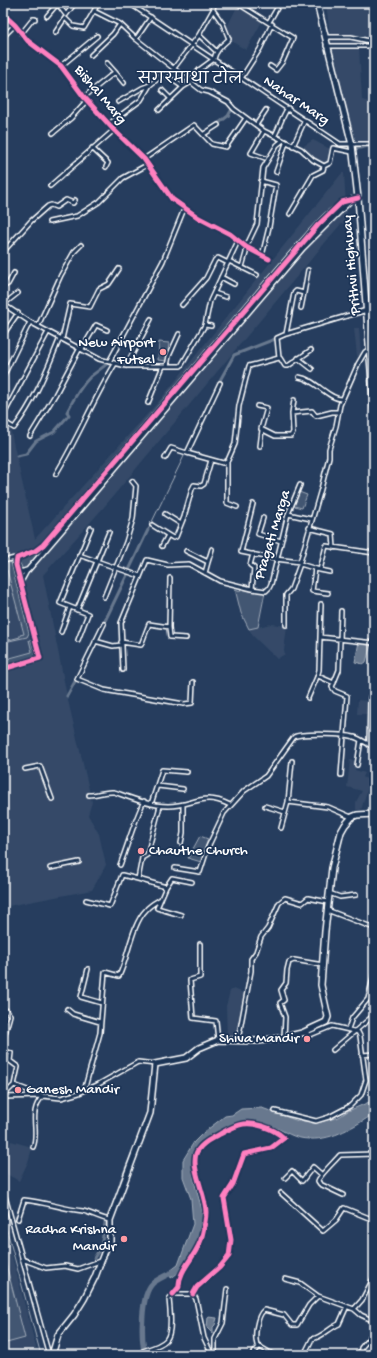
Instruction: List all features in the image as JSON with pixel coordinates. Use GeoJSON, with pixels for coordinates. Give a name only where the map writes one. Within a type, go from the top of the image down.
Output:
{"type":"FeatureCollection","features":[{"type":"Feature","properties":{"kind":"main road","name":"Prithvi Highway"},"geometry":{"type":"LineString","coordinates":[[317,3],[326,46],[352,145],[358,198],[374,410]]}},
{"type":"Feature","properties":{"kind":"main road"},"geometry":{"type":"LineString","coordinates":[[51,1355],[58,1335],[80,1305],[95,1277],[100,1261],[110,1243],[110,1220],[150,1113],[155,1064],[182,1060],[199,1048],[218,1040],[258,1041],[284,1038],[302,1033],[324,1024],[328,1017],[322,985],[323,965],[332,868],[341,832],[352,817],[357,814],[374,814]]}},
{"type":"Feature","properties":{"kind":"street"},"geometry":{"type":"LineString","coordinates":[[47,16],[57,3],[73,26],[84,28],[98,3]]}},
{"type":"Feature","properties":{"kind":"street"},"geometry":{"type":"LineString","coordinates":[[55,33],[74,3]]}},
{"type":"Feature","properties":{"kind":"street","name":"Nahar Marg"},"geometry":{"type":"LineString","coordinates":[[129,3],[242,77],[340,144],[374,144]]}},
{"type":"Feature","properties":{"kind":"street"},"geometry":{"type":"LineString","coordinates":[[174,68],[199,35],[214,3]]}},
{"type":"Feature","properties":{"kind":"street"},"geometry":{"type":"LineString","coordinates":[[237,3],[291,35],[293,38],[283,61],[276,70],[270,66]]}},
{"type":"Feature","properties":{"kind":"street"},"geometry":{"type":"LineString","coordinates":[[242,77],[260,49],[280,3]]}},
{"type":"Feature","properties":{"kind":"street"},"geometry":{"type":"LineString","coordinates":[[159,110],[191,81],[198,71],[214,60],[217,52],[229,39],[223,24],[212,10]]}},
{"type":"Feature","properties":{"kind":"street"},"geometry":{"type":"LineString","coordinates":[[94,11],[120,24],[136,39],[201,90],[209,92],[228,102],[234,109],[264,131],[275,135],[282,141],[293,146],[324,166]]}},
{"type":"Feature","properties":{"kind":"street","name":"Bishal Marg"},"geometry":{"type":"LineString","coordinates":[[3,14],[15,25],[21,34],[61,66],[84,97],[114,130],[144,159],[172,199],[184,209],[230,234],[238,242],[268,260]]}},
{"type":"Feature","properties":{"kind":"street"},"geometry":{"type":"LineString","coordinates":[[136,39],[151,17]]}},
{"type":"Feature","properties":{"kind":"street"},"geometry":{"type":"LineString","coordinates":[[21,34],[28,24],[35,19]]}},
{"type":"Feature","properties":{"kind":"street"},"geometry":{"type":"LineString","coordinates":[[91,55],[113,34],[120,24]]}},
{"type":"Feature","properties":{"kind":"street"},"geometry":{"type":"LineString","coordinates":[[3,37],[15,25]]}},
{"type":"Feature","properties":{"kind":"street"},"geometry":{"type":"LineString","coordinates":[[199,35],[217,52]]}},
{"type":"Feature","properties":{"kind":"street"},"geometry":{"type":"LineString","coordinates":[[61,66],[97,36]]}},
{"type":"Feature","properties":{"kind":"street"},"geometry":{"type":"LineString","coordinates":[[324,37],[352,36],[374,42]]}},
{"type":"Feature","properties":{"kind":"street"},"geometry":{"type":"LineString","coordinates":[[326,46],[374,46]]}},
{"type":"Feature","properties":{"kind":"street"},"geometry":{"type":"LineString","coordinates":[[107,64],[124,83]]}},
{"type":"Feature","properties":{"kind":"street"},"geometry":{"type":"LineString","coordinates":[[84,97],[115,72]]}},
{"type":"Feature","properties":{"kind":"street"},"geometry":{"type":"LineString","coordinates":[[118,102],[150,85],[165,74],[183,87]]}},
{"type":"Feature","properties":{"kind":"street"},"geometry":{"type":"LineString","coordinates":[[109,124],[141,100],[150,85]]}},
{"type":"Feature","properties":{"kind":"street"},"geometry":{"type":"LineString","coordinates":[[162,90],[171,99]]}},
{"type":"Feature","properties":{"kind":"street"},"geometry":{"type":"LineString","coordinates":[[53,133],[71,118],[87,100]]}},
{"type":"Feature","properties":{"kind":"street"},"geometry":{"type":"LineString","coordinates":[[275,135],[282,122],[284,113],[288,108]]}},
{"type":"Feature","properties":{"kind":"street"},"geometry":{"type":"LineString","coordinates":[[256,125],[266,110]]}},
{"type":"Feature","properties":{"kind":"street"},"geometry":{"type":"LineString","coordinates":[[144,159],[194,125],[214,145],[226,147],[246,118]]}},
{"type":"Feature","properties":{"kind":"street"},"geometry":{"type":"LineString","coordinates":[[293,146],[305,120]]}},
{"type":"Feature","properties":{"kind":"street"},"geometry":{"type":"LineString","coordinates":[[204,134],[218,126]]}},
{"type":"Feature","properties":{"kind":"street"},"geometry":{"type":"LineString","coordinates":[[50,186],[114,130]]}},
{"type":"Feature","properties":{"kind":"street"},"geometry":{"type":"LineString","coordinates":[[264,131],[251,153],[265,158]]}},
{"type":"Feature","properties":{"kind":"street"},"geometry":{"type":"LineString","coordinates":[[242,267],[246,247],[257,224],[264,164],[282,141]]}},
{"type":"Feature","properties":{"kind":"street"},"geometry":{"type":"LineString","coordinates":[[276,172],[286,143]]}},
{"type":"Feature","properties":{"kind":"street"},"geometry":{"type":"LineString","coordinates":[[340,144],[342,150]]}},
{"type":"Feature","properties":{"kind":"street"},"geometry":{"type":"LineString","coordinates":[[92,148],[108,163],[106,167]]}},
{"type":"Feature","properties":{"kind":"street"},"geometry":{"type":"LineString","coordinates":[[290,214],[313,175],[323,170],[324,166],[330,163],[334,148],[352,152]]}},
{"type":"Feature","properties":{"kind":"street"},"geometry":{"type":"LineString","coordinates":[[49,222],[77,216],[99,202],[123,178],[147,165]]}},
{"type":"Feature","properties":{"kind":"street"},"geometry":{"type":"LineString","coordinates":[[261,181],[276,185],[269,227],[262,256]]}},
{"type":"Feature","properties":{"kind":"street"},"geometry":{"type":"LineString","coordinates":[[3,561],[35,551],[43,545],[299,245],[337,207],[352,199],[358,198]]}},
{"type":"Feature","properties":{"kind":"street"},"geometry":{"type":"LineString","coordinates":[[22,587],[22,578],[28,570],[302,248],[352,199]]}},
{"type":"Feature","properties":{"kind":"street"},"geometry":{"type":"LineString","coordinates":[[3,252],[31,221],[48,206],[51,205],[56,207],[66,200],[74,203],[75,200]]}},
{"type":"Feature","properties":{"kind":"street"},"geometry":{"type":"LineString","coordinates":[[109,362],[163,261],[184,209]]}},
{"type":"Feature","properties":{"kind":"street"},"geometry":{"type":"LineString","coordinates":[[18,293],[3,304],[30,322],[99,359],[126,366],[181,366],[205,325],[207,309],[238,242]]}},
{"type":"Feature","properties":{"kind":"street"},"geometry":{"type":"LineString","coordinates":[[38,326],[61,275],[74,252],[81,245]]}},
{"type":"Feature","properties":{"kind":"street"},"geometry":{"type":"LineString","coordinates":[[182,306],[206,278],[215,260],[218,258],[242,267],[257,275]]}},
{"type":"Feature","properties":{"kind":"street"},"geometry":{"type":"LineString","coordinates":[[3,421],[14,428],[33,401],[61,338],[70,304],[90,307],[99,289],[108,284],[119,269]]}},
{"type":"Feature","properties":{"kind":"street"},"geometry":{"type":"LineString","coordinates":[[301,308],[308,270]]}},
{"type":"Feature","properties":{"kind":"street"},"geometry":{"type":"LineString","coordinates":[[3,287],[8,284],[14,273]]}},
{"type":"Feature","properties":{"kind":"street"},"geometry":{"type":"LineString","coordinates":[[221,277],[234,284]]}},
{"type":"Feature","properties":{"kind":"street"},"geometry":{"type":"LineString","coordinates":[[286,334],[294,293],[296,291],[304,293]]}},
{"type":"Feature","properties":{"kind":"street"},"geometry":{"type":"LineString","coordinates":[[214,293],[226,297]]}},
{"type":"Feature","properties":{"kind":"street"},"geometry":{"type":"LineString","coordinates":[[311,350],[286,367],[280,358],[278,338],[286,334],[367,310]]}},
{"type":"Feature","properties":{"kind":"street"},"geometry":{"type":"LineString","coordinates":[[3,335],[18,313]]}},
{"type":"Feature","properties":{"kind":"street"},"geometry":{"type":"LineString","coordinates":[[126,366],[151,319]]}},
{"type":"Feature","properties":{"kind":"street"},"geometry":{"type":"LineString","coordinates":[[3,377],[30,322]]}},
{"type":"Feature","properties":{"kind":"street"},"geometry":{"type":"LineString","coordinates":[[30,436],[56,395],[81,348],[96,325],[107,330]]}},
{"type":"Feature","properties":{"kind":"street"},"geometry":{"type":"LineString","coordinates":[[205,325],[211,326]]}},
{"type":"Feature","properties":{"kind":"street"},"geometry":{"type":"LineString","coordinates":[[3,416],[48,332]]}},
{"type":"Feature","properties":{"kind":"street"},"geometry":{"type":"LineString","coordinates":[[148,403],[179,334]]}},
{"type":"Feature","properties":{"kind":"street"},"geometry":{"type":"LineString","coordinates":[[286,625],[286,595],[291,589],[300,563],[321,489],[329,457],[328,449],[336,426],[338,412],[342,399],[358,364],[369,348]]}},
{"type":"Feature","properties":{"kind":"street"},"geometry":{"type":"LineString","coordinates":[[237,507],[227,504],[227,462],[235,444],[239,406],[249,366],[280,358]]}},
{"type":"Feature","properties":{"kind":"street"},"geometry":{"type":"LineString","coordinates":[[298,358],[312,369]]}},
{"type":"Feature","properties":{"kind":"street"},"geometry":{"type":"LineString","coordinates":[[56,474],[85,425],[95,401],[115,364]]}},
{"type":"Feature","properties":{"kind":"street"},"geometry":{"type":"LineString","coordinates":[[299,377],[318,385],[337,399],[342,399]]}},
{"type":"Feature","properties":{"kind":"street"},"geometry":{"type":"LineString","coordinates":[[187,453],[220,383]]}},
{"type":"Feature","properties":{"kind":"street"},"geometry":{"type":"LineString","coordinates":[[262,430],[275,436],[290,437],[293,432],[292,414],[294,400]]}},
{"type":"Feature","properties":{"kind":"street"},"geometry":{"type":"LineString","coordinates":[[257,406],[267,408],[260,446]]}},
{"type":"Feature","properties":{"kind":"street"},"geometry":{"type":"LineString","coordinates":[[292,414],[312,411],[316,416],[338,412]]}},
{"type":"Feature","properties":{"kind":"street"},"geometry":{"type":"LineString","coordinates":[[165,458],[171,448],[211,460],[227,462]]}},
{"type":"Feature","properties":{"kind":"street"},"geometry":{"type":"LineString","coordinates":[[152,525],[173,538],[176,537],[192,489],[194,485],[201,486],[204,484],[211,460]]}},
{"type":"Feature","properties":{"kind":"street"},"geometry":{"type":"LineString","coordinates":[[104,597],[126,542],[133,519],[136,486],[132,481]]}},
{"type":"Feature","properties":{"kind":"street","name":"Pragati Marga"},"geometry":{"type":"LineString","coordinates":[[123,670],[121,623],[147,560],[168,565],[189,564],[220,581],[266,591],[269,588],[288,514],[300,485]]}},
{"type":"Feature","properties":{"kind":"street"},"geometry":{"type":"LineString","coordinates":[[253,504],[240,549],[241,552],[300,563],[315,569],[330,572]]}},
{"type":"Feature","properties":{"kind":"street"},"geometry":{"type":"LineString","coordinates":[[165,514],[181,524]]}},
{"type":"Feature","properties":{"kind":"street"},"geometry":{"type":"LineString","coordinates":[[288,514],[312,519]]}},
{"type":"Feature","properties":{"kind":"street"},"geometry":{"type":"LineString","coordinates":[[263,518],[258,534],[281,541]]}},
{"type":"Feature","properties":{"kind":"street"},"geometry":{"type":"LineString","coordinates":[[78,640],[88,615],[60,603],[91,528]]}},
{"type":"Feature","properties":{"kind":"street"},"geometry":{"type":"LineString","coordinates":[[309,528],[333,534],[334,548]]}},
{"type":"Feature","properties":{"kind":"street"},"geometry":{"type":"LineString","coordinates":[[77,610],[109,532]]}},
{"type":"Feature","properties":{"kind":"street"},"geometry":{"type":"LineString","coordinates":[[162,546],[168,535]]}},
{"type":"Feature","properties":{"kind":"street"},"geometry":{"type":"LineString","coordinates":[[320,570],[326,546],[374,553]]}},
{"type":"Feature","properties":{"kind":"street"},"geometry":{"type":"LineString","coordinates":[[205,573],[212,549]]}},
{"type":"Feature","properties":{"kind":"street"},"geometry":{"type":"LineString","coordinates":[[186,551],[208,562]]}},
{"type":"Feature","properties":{"kind":"street"},"geometry":{"type":"LineString","coordinates":[[252,589],[254,568],[250,565],[253,554]]}},
{"type":"Feature","properties":{"kind":"street"},"geometry":{"type":"LineString","coordinates":[[79,555],[140,576]]}},
{"type":"Feature","properties":{"kind":"street"},"geometry":{"type":"LineString","coordinates":[[21,556],[16,560],[16,566],[20,572],[28,570]]}},
{"type":"Feature","properties":{"kind":"street"},"geometry":{"type":"LineString","coordinates":[[3,669],[40,658],[14,558]]}},
{"type":"Feature","properties":{"kind":"street"},"geometry":{"type":"LineString","coordinates":[[315,569],[312,590],[328,593]]}},
{"type":"Feature","properties":{"kind":"street"},"geometry":{"type":"LineString","coordinates":[[170,578],[170,637],[186,638]]}},
{"type":"Feature","properties":{"kind":"street"},"geometry":{"type":"LineString","coordinates":[[308,698],[318,676],[320,658],[321,604]]}},
{"type":"Feature","properties":{"kind":"street"},"geometry":{"type":"LineString","coordinates":[[61,632],[70,607]]}},
{"type":"Feature","properties":{"kind":"street"},"geometry":{"type":"LineString","coordinates":[[341,611],[341,639],[338,657],[339,670],[332,689],[346,696],[341,775]]}},
{"type":"Feature","properties":{"kind":"street"},"geometry":{"type":"LineString","coordinates":[[104,624],[77,679],[86,684],[109,692],[184,704],[192,702],[193,682]]}},
{"type":"Feature","properties":{"kind":"street"},"geometry":{"type":"LineString","coordinates":[[95,641],[113,646],[121,644],[141,645],[149,624],[169,628]]}},
{"type":"Feature","properties":{"kind":"street"},"geometry":{"type":"LineString","coordinates":[[320,637],[374,643]]}},
{"type":"Feature","properties":{"kind":"street"},"geometry":{"type":"LineString","coordinates":[[318,676],[334,683]]}},
{"type":"Feature","properties":{"kind":"street"},"geometry":{"type":"LineString","coordinates":[[369,745],[370,699],[374,681]]}},
{"type":"Feature","properties":{"kind":"street"},"geometry":{"type":"LineString","coordinates":[[175,868],[200,872],[212,838],[224,813],[244,791],[266,776],[294,736],[308,734],[330,736],[344,735],[361,740],[374,747]]}},
{"type":"Feature","properties":{"kind":"street"},"geometry":{"type":"LineString","coordinates":[[357,765],[361,740]]}},
{"type":"Feature","properties":{"kind":"street"},"geometry":{"type":"LineString","coordinates":[[281,828],[288,802],[292,761]]}},
{"type":"Feature","properties":{"kind":"street"},"geometry":{"type":"LineString","coordinates":[[25,769],[40,766],[52,799]]}},
{"type":"Feature","properties":{"kind":"street"},"geometry":{"type":"LineString","coordinates":[[152,804],[162,770],[187,772]]}},
{"type":"Feature","properties":{"kind":"street"},"geometry":{"type":"LineString","coordinates":[[158,786],[183,789]]}},
{"type":"Feature","properties":{"kind":"street"},"geometry":{"type":"LineString","coordinates":[[89,795],[97,795],[108,791],[160,806],[184,804],[202,798],[215,799],[230,805]]}},
{"type":"Feature","properties":{"kind":"street"},"geometry":{"type":"LineString","coordinates":[[120,865],[131,837],[135,820],[144,801]]}},
{"type":"Feature","properties":{"kind":"street"},"geometry":{"type":"LineString","coordinates":[[288,802],[328,807],[352,817]]}},
{"type":"Feature","properties":{"kind":"street"},"geometry":{"type":"LineString","coordinates":[[181,843],[184,820],[184,804]]}},
{"type":"Feature","properties":{"kind":"street"},"geometry":{"type":"LineString","coordinates":[[138,879],[142,858],[147,854],[160,806]]}},
{"type":"Feature","properties":{"kind":"street"},"geometry":{"type":"LineString","coordinates":[[265,806],[285,812]]}},
{"type":"Feature","properties":{"kind":"street"},"geometry":{"type":"LineString","coordinates":[[50,868],[79,862]]}},
{"type":"Feature","properties":{"kind":"street"},"geometry":{"type":"LineString","coordinates":[[86,900],[110,906],[122,875],[166,887]]}},
{"type":"Feature","properties":{"kind":"street"},"geometry":{"type":"LineString","coordinates":[[181,915],[157,908],[166,887],[172,878],[192,882]]}},
{"type":"Feature","properties":{"kind":"street"},"geometry":{"type":"LineString","coordinates":[[329,893],[340,897],[356,895]]}},
{"type":"Feature","properties":{"kind":"street"},"geometry":{"type":"LineString","coordinates":[[238,1040],[251,971],[251,959],[256,952],[261,937],[268,928],[279,903],[285,898],[302,903],[308,898],[328,902]]}},
{"type":"Feature","properties":{"kind":"street"},"geometry":{"type":"LineString","coordinates":[[84,1090],[100,1034],[104,972],[119,976],[138,924],[145,911],[161,899]]}},
{"type":"Feature","properties":{"kind":"street"},"geometry":{"type":"LineString","coordinates":[[327,909],[374,928]]}},
{"type":"Feature","properties":{"kind":"street"},"geometry":{"type":"LineString","coordinates":[[200,944],[200,977],[190,980],[193,1018],[216,1021],[218,1040]]}},
{"type":"Feature","properties":{"kind":"street"},"geometry":{"type":"LineString","coordinates":[[284,1038],[285,1017],[280,1003],[284,1000],[281,990],[286,983],[289,962],[294,960],[323,965]]}},
{"type":"Feature","properties":{"kind":"street"},"geometry":{"type":"LineString","coordinates":[[88,969],[81,997],[102,1003]]}},
{"type":"Feature","properties":{"kind":"street"},"geometry":{"type":"LineString","coordinates":[[348,1029],[352,1018],[368,999],[370,983],[374,973]]}},
{"type":"Feature","properties":{"kind":"street"},"geometry":{"type":"LineString","coordinates":[[3,1008],[10,1015],[3,1041]]}},
{"type":"Feature","properties":{"kind":"street"},"geometry":{"type":"LineString","coordinates":[[67,1009],[73,1014],[100,1022]]}},
{"type":"Feature","properties":{"kind":"street"},"geometry":{"type":"LineString","coordinates":[[333,1050],[374,1015]]}},
{"type":"Feature","properties":{"kind":"street"},"geometry":{"type":"LineString","coordinates":[[274,1111],[316,1121],[329,1117],[350,1106],[361,1094],[366,1080],[360,1036],[357,1031],[332,1026],[310,1035],[302,1033]]}},
{"type":"Feature","properties":{"kind":"street"},"geometry":{"type":"LineString","coordinates":[[3,1050],[11,1053],[10,1060],[18,1067],[14,1085],[3,1097]]}},
{"type":"Feature","properties":{"kind":"street"},"geometry":{"type":"LineString","coordinates":[[362,1055],[374,1054]]}},
{"type":"Feature","properties":{"kind":"street"},"geometry":{"type":"LineString","coordinates":[[3,1097],[43,1096],[62,1098],[120,1074],[138,1062],[155,1064]]}},
{"type":"Feature","properties":{"kind":"street"},"geometry":{"type":"LineString","coordinates":[[14,1085],[43,1096]]}},
{"type":"Feature","properties":{"kind":"street"},"geometry":{"type":"LineString","coordinates":[[33,1147],[36,1138],[34,1127],[36,1105],[43,1096]]}},
{"type":"Feature","properties":{"kind":"street"},"geometry":{"type":"LineString","coordinates":[[144,1351],[165,1342],[169,1336],[171,1314],[169,1299],[179,1287],[179,1282],[182,1275],[197,1252],[205,1224],[206,1211],[195,1159],[197,1151],[210,1138],[236,1126],[254,1124],[265,1128],[284,1138],[271,1148],[244,1154],[233,1184],[224,1198],[231,1240],[229,1256],[220,1267],[197,1287],[193,1294]]}},
{"type":"Feature","properties":{"kind":"street"},"geometry":{"type":"LineString","coordinates":[[343,1195],[320,1184],[318,1181],[321,1174],[331,1167],[340,1155],[374,1154]]}},
{"type":"Feature","properties":{"kind":"street"},"geometry":{"type":"LineString","coordinates":[[285,1178],[292,1171],[302,1180],[313,1167],[321,1174]]}},
{"type":"Feature","properties":{"kind":"street"},"geometry":{"type":"LineString","coordinates":[[3,1189],[51,1355]]}},
{"type":"Feature","properties":{"kind":"street"},"geometry":{"type":"LineString","coordinates":[[280,1193],[323,1231],[336,1220],[344,1208],[374,1220]]}},
{"type":"Feature","properties":{"kind":"street"},"geometry":{"type":"LineString","coordinates":[[18,1219],[24,1200],[64,1206],[71,1210],[83,1211],[98,1218],[110,1220]]}},
{"type":"Feature","properties":{"kind":"street"},"geometry":{"type":"LineString","coordinates":[[22,1259],[46,1268],[65,1266],[78,1269],[100,1261]]}},
{"type":"Feature","properties":{"kind":"street"},"geometry":{"type":"LineString","coordinates":[[354,1309],[362,1300],[374,1277]]}},
{"type":"Feature","properties":{"kind":"street"},"geometry":{"type":"LineString","coordinates":[[285,1279],[300,1283],[318,1296],[348,1306],[360,1315],[374,1321]]}},
{"type":"Feature","properties":{"kind":"street"},"geometry":{"type":"LineString","coordinates":[[215,1355],[215,1339],[223,1323],[227,1289]]}},
{"type":"Feature","properties":{"kind":"street"},"geometry":{"type":"LineString","coordinates":[[173,1294],[193,1294]]}},
{"type":"Feature","properties":{"kind":"street"},"geometry":{"type":"LineString","coordinates":[[193,1294],[196,1299],[204,1338],[212,1355]]}},
{"type":"Feature","properties":{"kind":"street"},"geometry":{"type":"LineString","coordinates":[[274,1355],[256,1342],[256,1333],[261,1313],[264,1310],[284,1315],[292,1325],[297,1325],[309,1305],[318,1296]]}},
{"type":"Feature","properties":{"kind":"street"},"geometry":{"type":"LineString","coordinates":[[304,1355],[312,1339],[320,1337],[333,1326],[338,1324],[348,1306]]}},
{"type":"Feature","properties":{"kind":"street"},"geometry":{"type":"LineString","coordinates":[[360,1355],[361,1348],[374,1332]]}},
{"type":"Feature","properties":{"kind":"street"},"geometry":{"type":"LineString","coordinates":[[252,1355],[260,1346]]}},
{"type":"Feature","properties":{"kind":"shaded area"},"geometry":{"type":"Polygon","coordinates":[[[326,3],[374,3],[374,45],[331,44],[326,3]]]}},
{"type":"Feature","properties":{"kind":"shaded area"},"geometry":{"type":"Polygon","coordinates":[[[238,5],[263,20],[246,50],[231,41],[232,39],[226,29],[238,5]]]}},
{"type":"Feature","properties":{"kind":"shaded area"},"geometry":{"type":"Polygon","coordinates":[[[331,47],[359,47],[362,100],[370,102],[369,108],[374,114],[374,142],[357,144],[353,137],[331,47]]]}},
{"type":"Feature","properties":{"kind":"shaded area"},"geometry":{"type":"Polygon","coordinates":[[[313,140],[328,148],[332,148],[330,162],[322,164],[301,148],[313,140]]]}},
{"type":"Feature","properties":{"kind":"shaded area"},"geometry":{"type":"Polygon","coordinates":[[[342,173],[344,173],[347,223],[341,224],[334,232],[104,507],[43,575],[67,696],[92,802],[88,815],[99,834],[106,865],[92,890],[3,907],[3,430],[10,428],[35,539],[160,400],[342,173]]]}},
{"type":"Feature","properties":{"kind":"shaded area"},"geometry":{"type":"Polygon","coordinates":[[[354,328],[359,328],[361,355],[357,356],[354,328]]]}},
{"type":"Feature","properties":{"kind":"shaded area","name":"New Airport Futsal"},"geometry":{"type":"Polygon","coordinates":[[[159,342],[169,343],[167,361],[158,360],[159,342]]]}},
{"type":"Feature","properties":{"kind":"shaded area"},"geometry":{"type":"Polygon","coordinates":[[[299,492],[307,495],[302,508],[294,506],[299,492]]]}},
{"type":"Feature","properties":{"kind":"shaded area"},"geometry":{"type":"Polygon","coordinates":[[[39,554],[27,569],[23,570],[19,561],[23,558],[39,554]]]}},
{"type":"Feature","properties":{"kind":"shaded area"},"geometry":{"type":"Polygon","coordinates":[[[9,561],[11,563],[29,633],[27,637],[9,641],[6,639],[8,638],[9,640],[20,637],[20,635],[24,634],[7,570],[3,571],[3,564],[9,561]]]}},
{"type":"Feature","properties":{"kind":"shaded area"},"geometry":{"type":"Polygon","coordinates":[[[241,588],[251,591],[265,592],[258,627],[249,629],[241,613],[235,589],[240,591],[241,588]]]}},
{"type":"Feature","properties":{"kind":"shaded area"},"geometry":{"type":"Polygon","coordinates":[[[271,624],[287,626],[284,651],[285,654],[277,659],[253,636],[249,629],[271,624]]]}},
{"type":"Feature","properties":{"kind":"shaded area"},"geometry":{"type":"Polygon","coordinates":[[[29,640],[31,640],[36,657],[8,665],[3,663],[3,660],[32,652],[29,640]]]}},
{"type":"Feature","properties":{"kind":"shaded area"},"geometry":{"type":"Polygon","coordinates":[[[359,642],[371,644],[366,662],[363,664],[355,662],[359,642]]]}},
{"type":"Feature","properties":{"kind":"shaded area"},"geometry":{"type":"Polygon","coordinates":[[[358,700],[369,701],[368,714],[357,714],[358,700]]]}},
{"type":"Feature","properties":{"kind":"shaded area"},"geometry":{"type":"Polygon","coordinates":[[[350,760],[356,761],[355,770],[365,773],[363,777],[370,781],[361,810],[356,810],[356,802],[362,791],[347,787],[350,760]]]}},
{"type":"Feature","properties":{"kind":"shaded area"},"geometry":{"type":"Polygon","coordinates":[[[200,836],[208,839],[201,862],[188,858],[200,836]]]}},
{"type":"Feature","properties":{"kind":"shaded area"},"geometry":{"type":"Polygon","coordinates":[[[234,989],[244,993],[237,1039],[227,1037],[226,1006],[230,991],[234,989]]]}},
{"type":"Feature","properties":{"kind":"shaded area"},"geometry":{"type":"Polygon","coordinates":[[[374,1100],[374,1114],[336,1135],[319,1139],[304,1139],[271,1126],[244,1123],[226,1128],[210,1136],[203,1142],[196,1151],[193,1162],[193,1173],[203,1220],[203,1231],[185,1264],[178,1273],[171,1278],[170,1271],[178,1265],[193,1224],[191,1199],[183,1177],[183,1160],[194,1142],[203,1133],[225,1116],[232,1115],[241,1109],[262,1108],[298,1121],[317,1123],[339,1117],[348,1111],[374,1100]]]}},
{"type":"Feature","properties":{"kind":"shaded area"},"geometry":{"type":"Polygon","coordinates":[[[11,1141],[32,1147],[29,1160],[19,1181],[3,1172],[3,1152],[7,1153],[11,1141]]]}},
{"type":"Feature","properties":{"kind":"shaded area"},"geometry":{"type":"Polygon","coordinates":[[[3,1222],[38,1355],[3,1355],[3,1222]]]}},
{"type":"Feature","properties":{"kind":"shaded area"},"geometry":{"type":"Polygon","coordinates":[[[3,1252],[25,1338],[3,1344],[3,1252]]]}},
{"type":"Feature","properties":{"kind":"shaded area"},"geometry":{"type":"Polygon","coordinates":[[[208,1317],[217,1318],[213,1327],[213,1334],[207,1328],[208,1317]]]}},
{"type":"Feature","properties":{"kind":"waterway"},"geometry":{"type":"LineString","coordinates":[[215,126],[228,116],[232,109]]}},
{"type":"Feature","properties":{"kind":"waterway"},"geometry":{"type":"LineString","coordinates":[[337,143],[348,148]]}},
{"type":"Feature","properties":{"kind":"waterway"},"geometry":{"type":"LineString","coordinates":[[355,149],[374,145]]}},
{"type":"Feature","properties":{"kind":"waterway"},"geometry":{"type":"LineString","coordinates":[[354,315],[362,313]]}},
{"type":"Feature","properties":{"kind":"waterway"},"geometry":{"type":"LineString","coordinates":[[318,326],[345,318]]}},
{"type":"Feature","properties":{"kind":"waterway"},"geometry":{"type":"LineString","coordinates":[[218,384],[234,355],[275,339]]}},
{"type":"Feature","properties":{"kind":"waterway"},"geometry":{"type":"LineString","coordinates":[[17,456],[26,454],[36,441],[54,432],[69,415],[67,412],[83,385],[90,377],[110,361]]}},
{"type":"Feature","properties":{"kind":"waterway"},"geometry":{"type":"LineString","coordinates":[[148,530],[185,454]]}},
{"type":"Feature","properties":{"kind":"waterway"},"geometry":{"type":"LineString","coordinates":[[129,570],[148,530]]}},
{"type":"Feature","properties":{"kind":"waterway"},"geometry":{"type":"LineString","coordinates":[[103,625],[128,573]]}},
{"type":"Feature","properties":{"kind":"waterway"},"geometry":{"type":"LineString","coordinates":[[67,696],[78,676]]}},
{"type":"Feature","properties":{"kind":"waterway"},"geometry":{"type":"LineString","coordinates":[[121,1186],[121,1181],[136,1144]]}},
{"type":"Feature","properties":{"kind":"waterway"},"geometry":{"type":"LineString","coordinates":[[94,1258],[101,1247],[105,1223],[118,1193]]}},
{"type":"Feature","properties":{"kind":"waterway"},"geometry":{"type":"LineString","coordinates":[[3,1216],[41,1355]]}},
{"type":"Feature","properties":{"kind":"waterway"},"geometry":{"type":"LineString","coordinates":[[145,1355],[142,1328],[144,1307],[149,1289],[155,1281],[177,1270]]}},
{"type":"Feature","properties":{"kind":"cycle path"},"geometry":{"type":"LineString","coordinates":[[3,14],[15,25],[28,41],[61,66],[84,97],[114,130],[144,159],[172,199],[199,218],[230,234],[246,247],[269,259]]}},
{"type":"Feature","properties":{"kind":"cycle path"},"geometry":{"type":"LineString","coordinates":[[3,669],[40,658],[16,565],[17,558],[35,551],[43,545],[318,225],[342,202],[358,198]]}},
{"type":"Feature","properties":{"kind":"cycle path"},"geometry":{"type":"LineString","coordinates":[[173,1294],[179,1287],[182,1274],[200,1243],[205,1224],[205,1205],[195,1163],[195,1156],[198,1150],[208,1140],[239,1125],[250,1124],[269,1128],[284,1138],[271,1148],[244,1154],[233,1184],[224,1198],[231,1240],[229,1256],[220,1267],[197,1287],[193,1294]]}},
{"type":"Feature","properties":{"kind":"place","name":"New Airport Futsal"},"geometry":{"type":"Point","coordinates":[163,352]}},
{"type":"Feature","properties":{"kind":"place","name":"Chauthe Church"},"geometry":{"type":"Point","coordinates":[141,851]}},
{"type":"Feature","properties":{"kind":"place","name":"Shiva Mandir"},"geometry":{"type":"Point","coordinates":[307,1039]}},
{"type":"Feature","properties":{"kind":"place","name":"Ganesh Mandir"},"geometry":{"type":"Point","coordinates":[18,1090]}},
{"type":"Feature","properties":{"kind":"place","name":"Radha Krishna Mandir"},"geometry":{"type":"Point","coordinates":[124,1239]}},
{"type":"Feature","properties":{"kind":"district","name":"सगरमाथा टोल"},"geometry":{"type":"Point","coordinates":[190,80]}}]}
